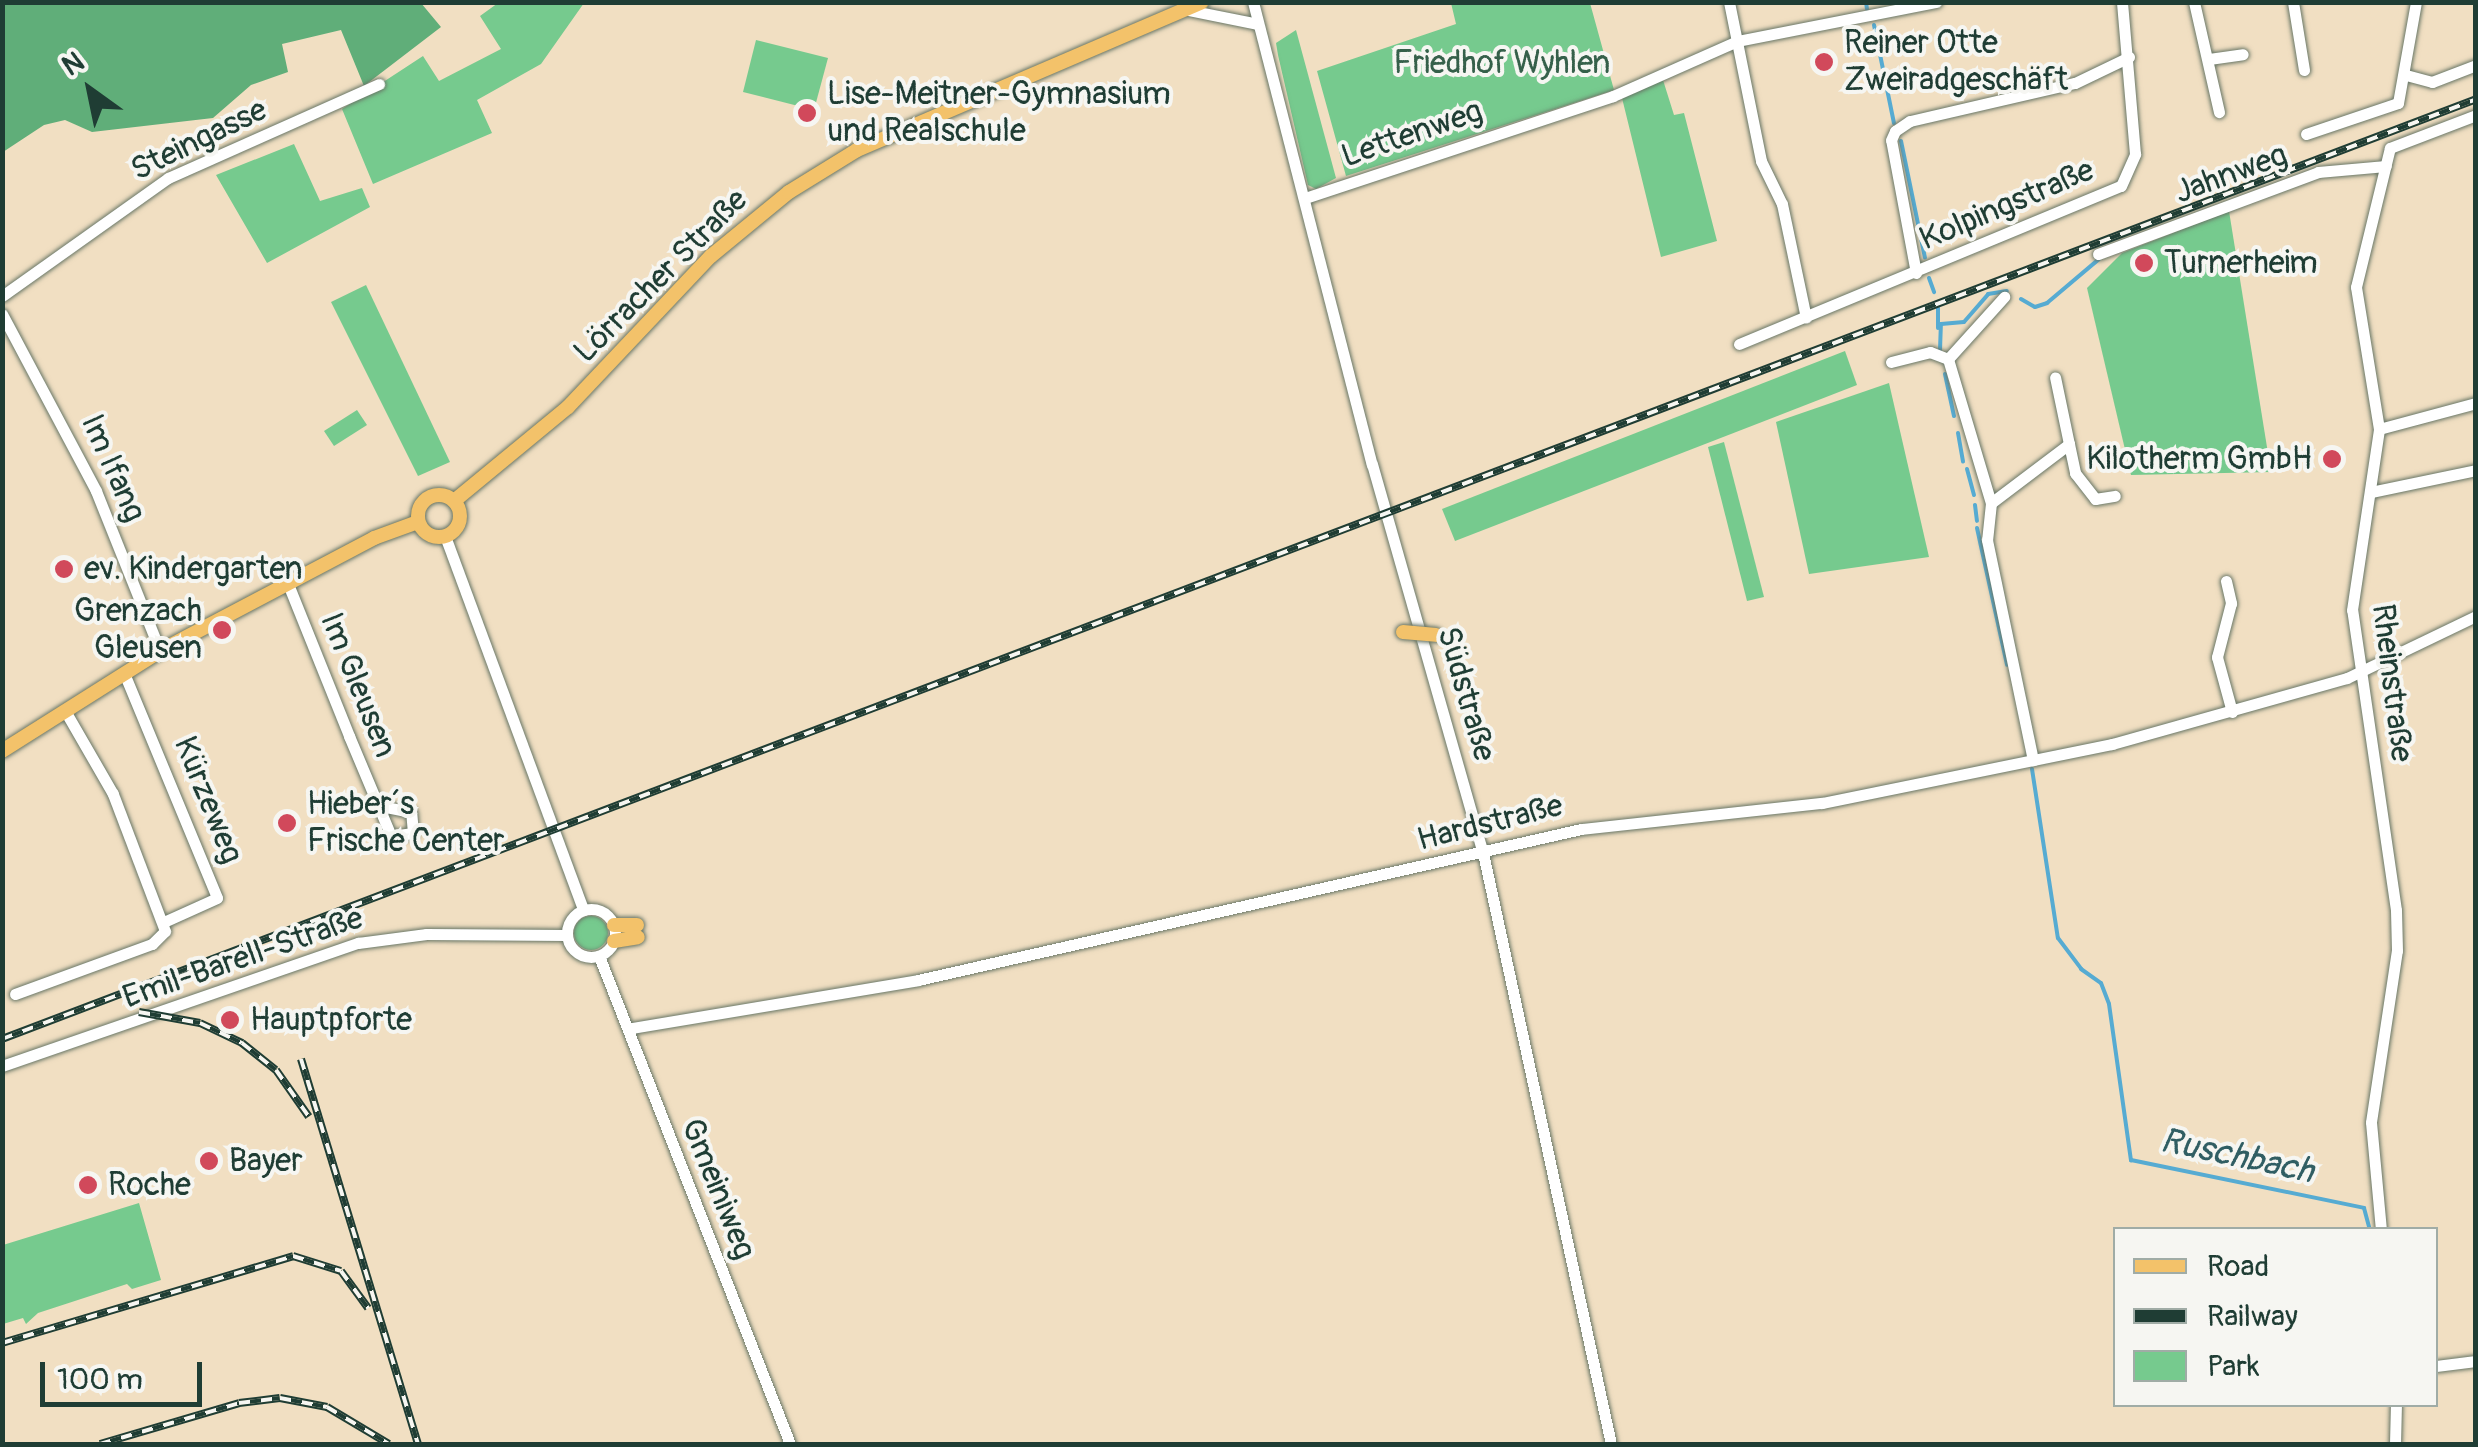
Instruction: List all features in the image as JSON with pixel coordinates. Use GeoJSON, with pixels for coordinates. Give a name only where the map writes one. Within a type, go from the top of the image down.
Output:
{"type":"FeatureCollection","features":[{"type":"Feature","properties":{"kind":"main road","name":"Lörracher Straße"},"geometry":{"type":"LineString","coordinates":[[454,501],[568,406],[711,256],[789,192],[856,150],[1195,6]]}},
{"type":"Feature","properties":{"kind":"main road"},"geometry":{"type":"LineString","coordinates":[[430,496],[454,501],[459,520],[446,536],[432,536],[418,522],[418,510],[430,496]]}},
{"type":"Feature","properties":{"kind":"main road"},"geometry":{"type":"LineString","coordinates":[[2,751],[160,651],[418,522]]}},
{"type":"Feature","properties":{"kind":"main road"},"geometry":{"type":"LineString","coordinates":[[1403,632],[1436,635]]}},
{"type":"Feature","properties":{"kind":"main road"},"geometry":{"type":"LineString","coordinates":[[614,933],[638,931]]}},
{"type":"Feature","properties":{"kind":"street","name":"Südstraße"},"geometry":{"type":"LineString","coordinates":[[1253,2],[1372,464],[1484,853],[1611,1444]]}},
{"type":"Feature","properties":{"kind":"street"},"geometry":{"type":"LineString","coordinates":[[1729,2],[1761,161],[1782,204],[1806,318]]}},
{"type":"Feature","properties":{"kind":"street","name":"Lettenweg"},"geometry":{"type":"LineString","coordinates":[[1306,198],[1613,96],[1736,41],[1936,2]]}},
{"type":"Feature","properties":{"kind":"street","name":"Kolpingstraße"},"geometry":{"type":"LineString","coordinates":[[1739,344],[2122,186],[2134,161],[2122,2]]}},
{"type":"Feature","properties":{"kind":"street"},"geometry":{"type":"LineString","coordinates":[[2194,2],[2219,112]]}},
{"type":"Feature","properties":{"kind":"street"},"geometry":{"type":"LineString","coordinates":[[2293,2],[2304,70]]}},
{"type":"Feature","properties":{"kind":"street"},"geometry":{"type":"LineString","coordinates":[[2306,134],[2398,103],[2416,2]]}},
{"type":"Feature","properties":{"kind":"street"},"geometry":{"type":"LineString","coordinates":[[1195,6],[1258,24]]}},
{"type":"Feature","properties":{"kind":"street"},"geometry":{"type":"LineString","coordinates":[[2209,59],[2243,54]]}},
{"type":"Feature","properties":{"kind":"street"},"geometry":{"type":"LineString","coordinates":[[1916,273],[1891,140],[1895,131],[1910,121],[2075,84],[2129,57]]}},
{"type":"Feature","properties":{"kind":"street"},"geometry":{"type":"LineString","coordinates":[[2406,75],[2432,82],[2476,65]]}},
{"type":"Feature","properties":{"kind":"street","name":"Steingasse"},"geometry":{"type":"LineString","coordinates":[[2,296],[168,178],[380,84]]}},
{"type":"Feature","properties":{"kind":"street","name":"Rheinstraße"},"geometry":{"type":"LineString","coordinates":[[2382,1227],[2371,1122],[2397,952],[2396,910],[2352,610],[2379,429],[2356,287],[2390,148],[2476,115]]}},
{"type":"Feature","properties":{"kind":"street","name":"Jahnweg"},"geometry":{"type":"LineString","coordinates":[[2098,254],[2318,172],[2386,166]]}},
{"type":"Feature","properties":{"kind":"street"},"geometry":{"type":"LineString","coordinates":[[1948,359],[2004,298]]}},
{"type":"Feature","properties":{"kind":"street","name":"Im Ifang"},"geometry":{"type":"LineString","coordinates":[[2,314],[96,491],[160,651]]}},
{"type":"Feature","properties":{"kind":"street"},"geometry":{"type":"LineString","coordinates":[[1890,362],[1930,352],[1948,359]]}},
{"type":"Feature","properties":{"kind":"street"},"geometry":{"type":"LineString","coordinates":[[1948,359],[1991,502],[1986,540],[2033,760]]}},
{"type":"Feature","properties":{"kind":"street"},"geometry":{"type":"LineString","coordinates":[[2056,378],[2075,473],[2095,499],[2115,496]]}},
{"type":"Feature","properties":{"kind":"street"},"geometry":{"type":"LineString","coordinates":[[2379,429],[2476,403]]}},
{"type":"Feature","properties":{"kind":"street"},"geometry":{"type":"LineString","coordinates":[[1991,502],[2069,444]]}},
{"type":"Feature","properties":{"kind":"street"},"geometry":{"type":"LineString","coordinates":[[2371,492],[2476,470]]}},
{"type":"Feature","properties":{"kind":"street"},"geometry":{"type":"LineString","coordinates":[[446,536],[583,910]]}},
{"type":"Feature","properties":{"kind":"street"},"geometry":{"type":"LineString","coordinates":[[2226,582],[2230,602],[2217,656],[2232,712]]}},
{"type":"Feature","properties":{"kind":"street","name":"Im Gleusen"},"geometry":{"type":"LineString","coordinates":[[288,584],[379,806]]}},
{"type":"Feature","properties":{"kind":"street","name":"Hardstraße"},"geometry":{"type":"LineString","coordinates":[[632,1028],[918,980],[1628,820],[1822,803],[2033,760],[2232,712],[2360,670],[2476,616]]}},
{"type":"Feature","properties":{"kind":"street","name":"Kürzeweg"},"geometry":{"type":"LineString","coordinates":[[15,994],[152,944],[166,920],[217,898],[124,673]]}},
{"type":"Feature","properties":{"kind":"street"},"geometry":{"type":"LineString","coordinates":[[66,711],[113,794],[166,920]]}},
{"type":"Feature","properties":{"kind":"street"},"geometry":{"type":"LineString","coordinates":[[598,909],[614,933],[599,956],[580,954],[566,935],[583,910],[598,909]]}},
{"type":"Feature","properties":{"kind":"street","name":"Emil-Barell-Straße"},"geometry":{"type":"LineString","coordinates":[[2,1066],[358,942],[426,934],[566,935]]}},
{"type":"Feature","properties":{"kind":"street","name":"Gmeiniweg"},"geometry":{"type":"LineString","coordinates":[[599,956],[632,1028],[631,1041],[790,1444]]}},
{"type":"Feature","properties":{"kind":"street"},"geometry":{"type":"LineString","coordinates":[[2438,1366],[2476,1361]]}},
{"type":"Feature","properties":{"kind":"street"},"geometry":{"type":"LineString","coordinates":[[2395,1444],[2396,1407]]}},
{"type":"Feature","properties":{"kind":"green space"},"geometry":{"type":"Polygon","coordinates":[[[3,3],[421,3],[441,27],[364,86],[341,30],[282,44],[288,72],[251,85],[213,118],[92,132],[65,120],[44,125],[3,152],[3,3]]]}},
{"type":"Feature","properties":{"kind":"green space"},"geometry":{"type":"Polygon","coordinates":[[[498,3],[584,3],[541,64],[477,100],[492,133],[373,184],[342,109],[423,56],[439,81],[501,49],[480,16],[498,3]]]}},
{"type":"Feature","properties":{"kind":"green space","name":"Friedhof Wyhlen"},"geometry":{"type":"Polygon","coordinates":[[[1451,3],[1590,3],[1614,90],[1346,176],[1317,71],[1456,24],[1451,3]]]}},
{"type":"Feature","properties":{"kind":"green space"},"geometry":{"type":"Polygon","coordinates":[[[1296,30],[1336,178],[1316,189],[1308,185],[1276,43],[1296,30]]]}},
{"type":"Feature","properties":{"kind":"green space"},"geometry":{"type":"Polygon","coordinates":[[[756,40],[828,58],[814,110],[743,92],[756,40]]]}},
{"type":"Feature","properties":{"kind":"green space"},"geometry":{"type":"Polygon","coordinates":[[[1663,80],[1674,115],[1684,113],[1717,241],[1661,257],[1622,98],[1663,80]]]}},
{"type":"Feature","properties":{"kind":"green space"},"geometry":{"type":"Polygon","coordinates":[[[294,144],[320,201],[362,188],[370,207],[267,263],[216,175],[294,144]]]}},
{"type":"Feature","properties":{"kind":"green space"},"geometry":{"type":"Polygon","coordinates":[[[2229,211],[2271,472],[2131,475],[2087,288],[2122,253],[2229,211]]]}},
{"type":"Feature","properties":{"kind":"green space"},"geometry":{"type":"Polygon","coordinates":[[[366,285],[450,462],[418,476],[331,302],[366,285]]]}},
{"type":"Feature","properties":{"kind":"green space"},"geometry":{"type":"Polygon","coordinates":[[[1845,351],[1857,385],[1455,541],[1442,509],[1845,351]]]}},
{"type":"Feature","properties":{"kind":"green space"},"geometry":{"type":"Polygon","coordinates":[[[1889,383],[1929,557],[1809,574],[1776,422],[1889,383]]]}},
{"type":"Feature","properties":{"kind":"green space"},"geometry":{"type":"Polygon","coordinates":[[[357,410],[367,425],[334,446],[324,431],[357,410]]]}},
{"type":"Feature","properties":{"kind":"green space"},"geometry":{"type":"Polygon","coordinates":[[[1724,442],[1764,597],[1747,601],[1708,447],[1724,442]]]}},
{"type":"Feature","properties":{"kind":"green space"},"geometry":{"type":"Polygon","coordinates":[[[591,916],[603,921],[608,933],[603,945],[591,950],[579,945],[574,933],[579,921],[591,916]]]}},
{"type":"Feature","properties":{"kind":"green space"},"geometry":{"type":"Polygon","coordinates":[[[139,1203],[161,1280],[132,1289],[127,1284],[38,1313],[26,1324],[23,1318],[3,1324],[3,1245],[139,1203]]]}},
{"type":"Feature","properties":{"kind":"waterway"},"geometry":{"type":"LineString","coordinates":[[1866,2],[1867,9]]}},
{"type":"Feature","properties":{"kind":"waterway"},"geometry":{"type":"LineString","coordinates":[[1874,25],[1894,123]]}},
{"type":"Feature","properties":{"kind":"waterway"},"geometry":{"type":"LineString","coordinates":[[1901,141],[1925,258]]}},
{"type":"Feature","properties":{"kind":"waterway"},"geometry":{"type":"LineString","coordinates":[[2021,299],[2035,307],[2047,303],[2099,259]]}},
{"type":"Feature","properties":{"kind":"waterway"},"geometry":{"type":"LineString","coordinates":[[1929,278],[1934,292]]}},
{"type":"Feature","properties":{"kind":"waterway"},"geometry":{"type":"LineString","coordinates":[[1940,350],[1941,324],[1964,322],[1988,294],[2007,291]]}},
{"type":"Feature","properties":{"kind":"waterway"},"geometry":{"type":"LineString","coordinates":[[1938,308],[1938,328]]}},
{"type":"Feature","properties":{"kind":"waterway"},"geometry":{"type":"LineString","coordinates":[[1945,374],[1954,416]]}},
{"type":"Feature","properties":{"kind":"waterway"},"geometry":{"type":"LineString","coordinates":[[1958,433],[1963,462]]}},
{"type":"Feature","properties":{"kind":"waterway"},"geometry":{"type":"LineString","coordinates":[[1967,469],[1974,495]]}},
{"type":"Feature","properties":{"kind":"waterway"},"geometry":{"type":"LineString","coordinates":[[1975,505],[1977,521]]}},
{"type":"Feature","properties":{"kind":"waterway","name":"Ruschbach"},"geometry":{"type":"LineString","coordinates":[[1977,528],[2007,665]]}},
{"type":"Feature","properties":{"kind":"waterway","name":"Ruschbach"},"geometry":{"type":"LineString","coordinates":[[2032,769],[2058,938],[2081,969],[2101,983],[2109,1004],[2131,1160],[2364,1208],[2369,1227]]}},
{"type":"Feature","properties":{"kind":"railway"},"geometry":{"type":"LineString","coordinates":[[2,1039],[2476,99]]}},
{"type":"Feature","properties":{"kind":"railway"},"geometry":{"type":"LineString","coordinates":[[139,1012],[200,1023],[242,1043],[276,1070],[309,1117]]}},
{"type":"Feature","properties":{"kind":"railway"},"geometry":{"type":"LineString","coordinates":[[301,1059],[418,1444]]}},
{"type":"Feature","properties":{"kind":"railway"},"geometry":{"type":"LineString","coordinates":[[2,1343],[293,1256],[341,1271],[368,1308]]}},
{"type":"Feature","properties":{"kind":"railway"},"geometry":{"type":"LineString","coordinates":[[100,1444],[239,1403],[280,1398],[327,1407],[389,1444]]}},
{"type":"Feature","properties":{"kind":"place","name":"Reiner Otte Zweiradgeschäft"},"geometry":{"type":"Point","coordinates":[1824,62]}},
{"type":"Feature","properties":{"kind":"place","name":"Lise-Meitner-Gymnasium und Realschule"},"geometry":{"type":"Point","coordinates":[807,113]}},
{"type":"Feature","properties":{"kind":"place","name":"Turnerheim"},"geometry":{"type":"Point","coordinates":[2144,263]}},
{"type":"Feature","properties":{"kind":"place","name":"Kilotherm GmbH"},"geometry":{"type":"Point","coordinates":[2332,459]}},
{"type":"Feature","properties":{"kind":"place","name":"ev. Kindergarten"},"geometry":{"type":"Point","coordinates":[64,569]}},
{"type":"Feature","properties":{"kind":"place","name":"Grenzach Gleusen"},"geometry":{"type":"Point","coordinates":[222,630]}},
{"type":"Feature","properties":{"kind":"place","name":"Hieber´s Frische Center"},"geometry":{"type":"Point","coordinates":[287,823]}},
{"type":"Feature","properties":{"kind":"place","name":"Hauptpforte"},"geometry":{"type":"Point","coordinates":[230,1020]}},
{"type":"Feature","properties":{"kind":"place","name":"Bayer"},"geometry":{"type":"Point","coordinates":[209,1161]}},
{"type":"Feature","properties":{"kind":"place","name":"Roche"},"geometry":{"type":"Point","coordinates":[88,1185]}}]}
